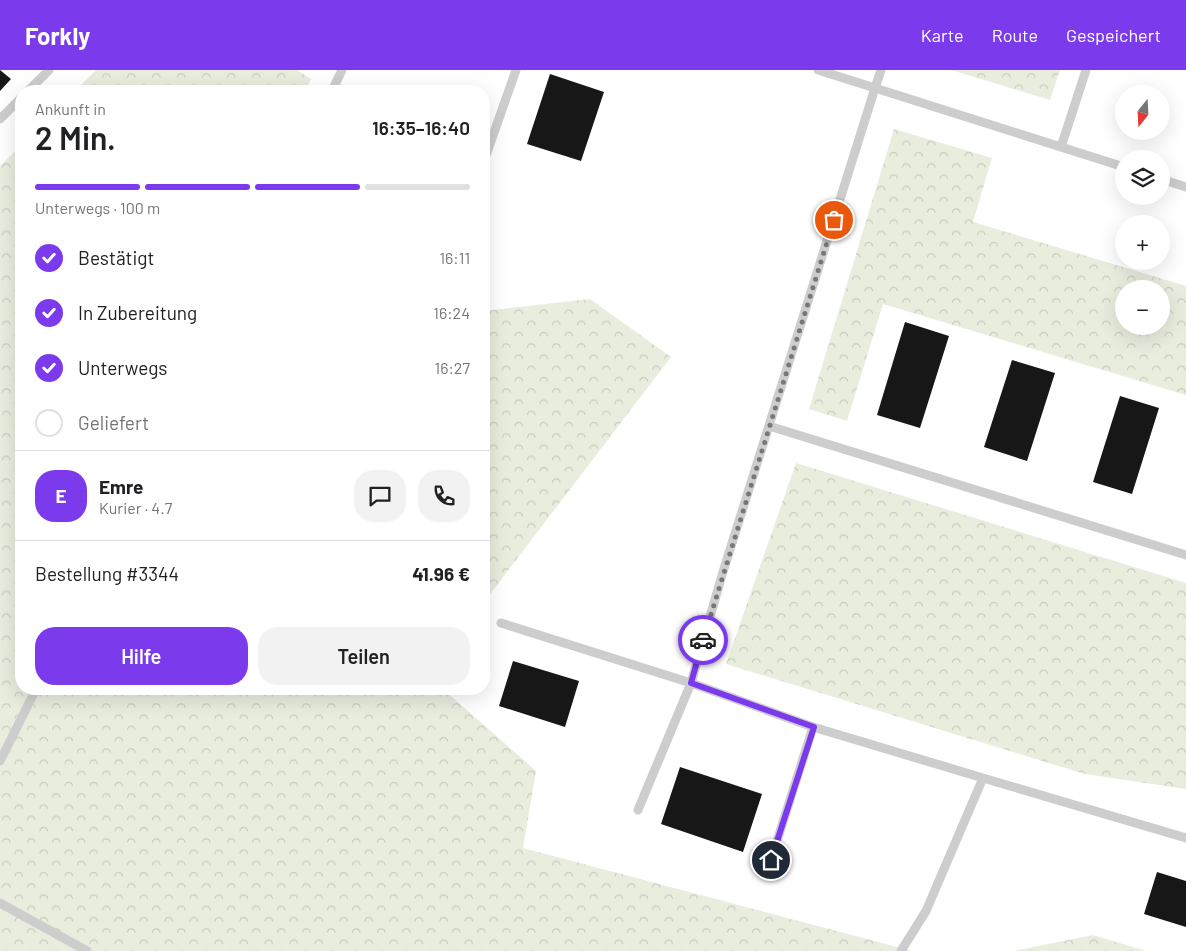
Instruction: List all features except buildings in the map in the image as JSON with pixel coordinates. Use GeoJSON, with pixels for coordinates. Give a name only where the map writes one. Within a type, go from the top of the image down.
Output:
{"type":"FeatureCollection","features":[{"type":"Feature","properties":{"kind":"lane"},"geometry":{"type":"LineString","coordinates":[[34,85],[49,70]]}},
{"type":"Feature","properties":{"kind":"lane"},"geometry":{"type":"LineString","coordinates":[[335,85],[342,70]]}},
{"type":"Feature","properties":{"kind":"lane"},"geometry":{"type":"LineString","coordinates":[[490,144],[516,70]]}},
{"type":"Feature","properties":{"kind":"lane"},"geometry":{"type":"LineString","coordinates":[[818,70],[1115,164]]}},
{"type":"Feature","properties":{"kind":"lane"},"geometry":{"type":"LineString","coordinates":[[638,810],[691,683],[769,426],[881,70]]}},
{"type":"Feature","properties":{"kind":"lane"},"geometry":{"type":"LineString","coordinates":[[1061,147],[1086,70]]}},
{"type":"Feature","properties":{"kind":"lane"},"geometry":{"type":"LineString","coordinates":[[0,119],[15,104]]}},
{"type":"Feature","properties":{"kind":"lane"},"geometry":{"type":"LineString","coordinates":[[1170,182],[1186,187]]}},
{"type":"Feature","properties":{"kind":"lane"},"geometry":{"type":"LineString","coordinates":[[769,426],[1186,555]]}},
{"type":"Feature","properties":{"kind":"lane"},"geometry":{"type":"LineString","coordinates":[[502,622],[691,683],[814,727],[1186,838]]}},
{"type":"Feature","properties":{"kind":"lane"},"geometry":{"type":"LineString","coordinates":[[0,761],[33,695]]}},
{"type":"Feature","properties":{"kind":"lane"},"geometry":{"type":"LineString","coordinates":[[771,860],[814,727]]}},
{"type":"Feature","properties":{"kind":"lane"},"geometry":{"type":"LineString","coordinates":[[901,951],[926,911],[983,778]]}},
{"type":"Feature","properties":{"kind":"lane"},"geometry":{"type":"LineString","coordinates":[[0,903],[86,951]]}},
{"type":"Feature","properties":{"kind":"green space"},"geometry":{"type":"Polygon","coordinates":[[[96,70],[297,70],[311,79],[308,85],[81,85],[96,70]]]}},
{"type":"Feature","properties":{"kind":"green space"},"geometry":{"type":"Polygon","coordinates":[[[951,70],[1060,70],[1050,100],[951,70]]]}},
{"type":"Feature","properties":{"kind":"green space"},"geometry":{"type":"Polygon","coordinates":[[[894,129],[992,158],[973,222],[1115,265],[1115,270],[1133,270],[1166,280],[1115,280],[1115,335],[1170,335],[1170,281],[1186,286],[1186,395],[883,304],[847,421],[809,409],[894,129]]]}},
{"type":"Feature","properties":{"kind":"green space"},"geometry":{"type":"Polygon","coordinates":[[[15,151],[15,695],[450,695],[536,771],[523,848],[912,951],[0,951],[0,166],[15,151]]]}},
{"type":"Feature","properties":{"kind":"green space"},"geometry":{"type":"Polygon","coordinates":[[[590,299],[671,357],[490,594],[490,310],[590,299]]]}},
{"type":"Feature","properties":{"kind":"green space"},"geometry":{"type":"Polygon","coordinates":[[[796,463],[1186,583],[1186,789],[1085,774],[726,664],[796,463]]]}},
{"type":"Feature","properties":{"kind":"green space"},"geometry":{"type":"Polygon","coordinates":[[[1093,935],[1146,951],[1013,951],[1093,935]]]}},
{"type":"Feature","properties":{"kind":"way so far"},"geometry":{"type":"LineString","coordinates":[[703,640],[834,220]]}},
{"type":"Feature","properties":{"kind":"route"},"geometry":{"type":"LineString","coordinates":[[703,640],[691,683],[814,727],[771,860]]}}]}
